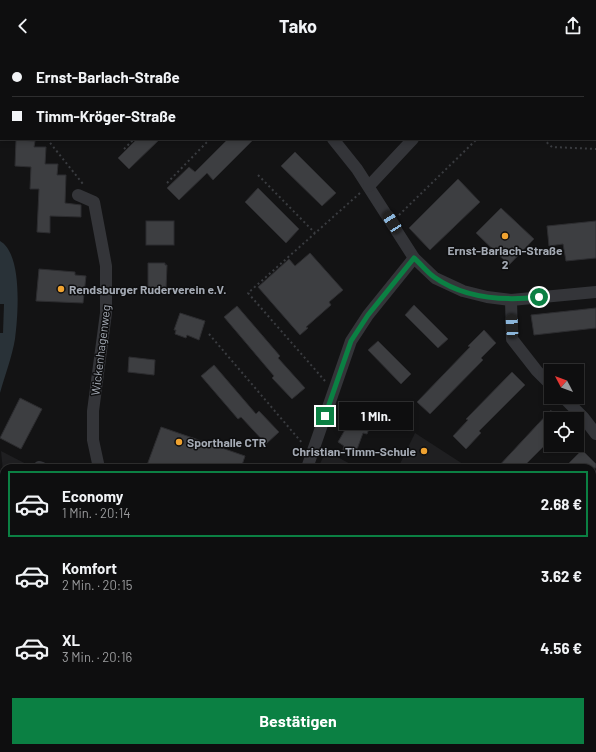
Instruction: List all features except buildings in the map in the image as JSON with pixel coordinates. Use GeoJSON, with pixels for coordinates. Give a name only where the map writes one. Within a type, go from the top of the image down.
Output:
{"type":"FeatureCollection","features":[{"type":"Feature","properties":{"kind":"street"},"geometry":{"type":"LineString","coordinates":[[334,140],[368,186],[414,258],[435,278],[463,291],[487,297],[511,300],[596,292]]}},
{"type":"Feature","properties":{"kind":"street"},"geometry":{"type":"LineString","coordinates":[[368,186],[412,140]]}},
{"type":"Feature","properties":{"kind":"street"},"geometry":{"type":"LineString","coordinates":[[78,195],[94,202]]}},
{"type":"Feature","properties":{"kind":"street","name":"Wickenhagenweg"},"geometry":{"type":"LineString","coordinates":[[94,202],[106,266],[106,313],[93,411],[93,440],[98,464]]}},
{"type":"Feature","properties":{"kind":"street"},"geometry":{"type":"LineString","coordinates":[[308,464],[351,341],[368,315],[414,258]]}},
{"type":"Feature","properties":{"kind":"street"},"geometry":{"type":"LineString","coordinates":[[511,300],[512,339],[544,378]]}},
{"type":"Feature","properties":{"kind":"street"},"geometry":{"type":"LineString","coordinates":[[570,404],[583,417],[596,434]]}},
{"type":"Feature","properties":{"kind":"path"},"geometry":{"type":"LineString","coordinates":[[48,140],[74,170],[94,202]]}},
{"type":"Feature","properties":{"kind":"path"},"geometry":{"type":"LineString","coordinates":[[124,148],[133,140]]}},
{"type":"Feature","properties":{"kind":"path"},"geometry":{"type":"LineString","coordinates":[[167,183],[209,140]]}},
{"type":"Feature","properties":{"kind":"path"},"geometry":{"type":"LineString","coordinates":[[392,222],[476,140]]}},
{"type":"Feature","properties":{"kind":"path"},"geometry":{"type":"LineString","coordinates":[[544,140],[552,148],[596,149]]}},
{"type":"Feature","properties":{"kind":"path"},"geometry":{"type":"LineString","coordinates":[[258,175],[316,233]]}},
{"type":"Feature","properties":{"kind":"path"},"geometry":{"type":"LineString","coordinates":[[334,391],[248,293],[368,186]]}},
{"type":"Feature","properties":{"kind":"path"},"geometry":{"type":"LineString","coordinates":[[209,334],[312,454]]}},
{"type":"Feature","properties":{"kind":"shaded area"},"geometry":{"type":"Polygon","coordinates":[[[0,241],[7,248],[16,272],[18,301],[15,339],[0,393],[0,241]]]}},
{"type":"Feature","properties":{"kind":"shaded area","name":"Christian-Timm-Schule"},"geometry":{"type":"Polygon","coordinates":[[[415,433],[463,464],[400,464],[415,433]]]}},
{"type":"Feature","properties":{"kind":"shaded area"},"geometry":{"type":"Polygon","coordinates":[[[1,451],[26,464],[2,464],[1,451]]]}},
{"type":"Feature","properties":{"kind":"shaded area"},"geometry":{"type":"Polygon","coordinates":[[[326,451],[350,464],[320,464],[326,451]]]}},
{"type":"Feature","properties":{"kind":"pier"},"geometry":{"type":"Polygon","coordinates":[[[0,304],[4,304],[3,333],[0,333],[0,304]]]}},
{"type":"Feature","properties":{"kind":"place","name":"Ernst-Barlach-Straße 2"},"geometry":{"type":"Point","coordinates":[505,236]}},
{"type":"Feature","properties":{"kind":"place","name":"Rendsburger Ruderverein e.V."},"geometry":{"type":"Point","coordinates":[61,289]}},
{"type":"Feature","properties":{"kind":"place","name":"Sporthalle CTR"},"geometry":{"type":"Point","coordinates":[179,442]}},
{"type":"Feature","properties":{"kind":"place","name":"Christian-Timm-Schule"},"geometry":{"type":"Point","coordinates":[424,451]}},
{"type":"Feature","properties":{"kind":"route"},"geometry":{"type":"LineString","coordinates":[[325,416],[351,341],[368,315],[414,258],[435,278],[463,291],[487,297],[511,300],[539,297]]}}]}
